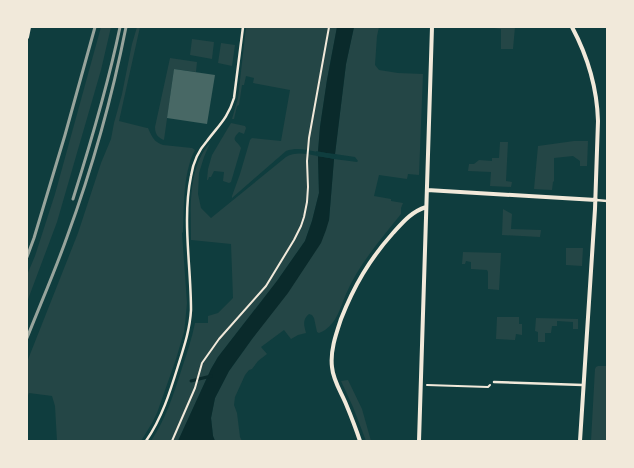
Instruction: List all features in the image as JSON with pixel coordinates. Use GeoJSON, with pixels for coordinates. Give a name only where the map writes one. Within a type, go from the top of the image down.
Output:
{"type":"FeatureCollection","features":[{"type":"Feature","properties":{"kind":"street"},"geometry":{"type":"LineString","coordinates":[[27,36],[29,27]]}},
{"type":"Feature","properties":{"kind":"street"},"geometry":{"type":"LineString","coordinates":[[418,441],[432,27]]}},
{"type":"Feature","properties":{"kind":"street"},"geometry":{"type":"LineString","coordinates":[[572,27],[590,68],[598,109],[596,200],[580,441]]}},
{"type":"Feature","properties":{"kind":"street"},"geometry":{"type":"LineString","coordinates":[[427,190],[596,200]]}},
{"type":"Feature","properties":{"kind":"street"},"geometry":{"type":"LineString","coordinates":[[360,441],[332,371],[332,351],[335,337],[352,294],[371,261],[408,217],[418,210],[426,207]]}},
{"type":"Feature","properties":{"kind":"lane"},"geometry":{"type":"LineString","coordinates":[[146,441],[152,433],[163,410],[189,329],[191,309],[187,224],[189,189],[192,170],[198,154],[226,117],[234,98],[243,27]]}},
{"type":"Feature","properties":{"kind":"lane"},"geometry":{"type":"LineString","coordinates":[[596,200],[607,201]]}},
{"type":"Feature","properties":{"kind":"lane"},"geometry":{"type":"LineString","coordinates":[[494,382],[583,385]]}},
{"type":"Feature","properties":{"kind":"path"},"geometry":{"type":"LineString","coordinates":[[172,441],[196,383],[202,363],[219,339],[272,277],[301,226],[308,202],[307,161],[329,27]]}},
{"type":"Feature","properties":{"kind":"path"},"geometry":{"type":"LineString","coordinates":[[426,385],[488,387],[494,382]]}},
{"type":"Feature","properties":{"kind":"shaded area"},"geometry":{"type":"Polygon","coordinates":[[[101,27],[111,27],[101,70],[57,222],[27,302],[27,275],[35,256],[55,194],[101,27]]]}},
{"type":"Feature","properties":{"kind":"shaded area"},"geometry":{"type":"Polygon","coordinates":[[[137,27],[140,27],[119,121],[148,128],[154,139],[163,145],[192,148],[195,150],[190,160],[184,197],[182,233],[187,303],[184,332],[157,413],[141,441],[57,441],[55,406],[52,396],[29,393],[27,398],[27,362],[78,233],[101,163],[111,139],[137,27]]]}},
{"type":"Feature","properties":{"kind":"shaded area"},"geometry":{"type":"Polygon","coordinates":[[[246,27],[337,27],[327,80],[318,152],[298,149],[286,151],[232,198],[250,140],[252,138],[281,141],[290,90],[253,83],[254,78],[246,76],[244,85],[242,85],[239,105],[237,106],[234,119],[232,119],[238,98],[246,27]]]}},
{"type":"Feature","properties":{"kind":"shaded area"},"geometry":{"type":"Polygon","coordinates":[[[337,27],[354,27],[346,64],[335,154],[318,152],[327,80],[337,27]]]}},
{"type":"Feature","properties":{"kind":"shaded area"},"geometry":{"type":"Polygon","coordinates":[[[354,27],[379,27],[375,65],[379,70],[398,73],[423,74],[419,175],[408,174],[407,179],[379,175],[374,196],[403,203],[401,214],[357,272],[337,316],[330,326],[319,333],[317,332],[314,318],[309,314],[304,321],[306,333],[291,339],[284,330],[261,347],[267,354],[245,375],[235,397],[234,405],[242,441],[215,441],[211,418],[215,398],[229,371],[252,339],[329,220],[334,159],[358,161],[355,157],[335,154],[346,64],[354,27]]]}},
{"type":"Feature","properties":{"kind":"shaded area"},"geometry":{"type":"Polygon","coordinates":[[[494,27],[515,27],[513,49],[501,49],[501,29],[494,27]]]}},
{"type":"Feature","properties":{"kind":"shaded area"},"geometry":{"type":"Polygon","coordinates":[[[192,39],[214,42],[212,59],[190,55],[192,39]]]}},
{"type":"Feature","properties":{"kind":"shaded area"},"geometry":{"type":"Polygon","coordinates":[[[221,43],[235,45],[232,66],[218,63],[221,43]]]}},
{"type":"Feature","properties":{"kind":"shaded area"},"geometry":{"type":"Polygon","coordinates":[[[170,58],[197,62],[196,72],[174,69],[164,140],[157,135],[155,127],[170,58]]]}},
{"type":"Feature","properties":{"kind":"shaded area"},"geometry":{"type":"Polygon","coordinates":[[[231,123],[245,126],[246,128],[244,134],[239,132],[235,137],[235,140],[241,148],[231,182],[229,183],[223,181],[224,172],[214,171],[211,177],[207,180],[212,155],[231,123]]]}},
{"type":"Feature","properties":{"kind":"shaded area"},"geometry":{"type":"Polygon","coordinates":[[[574,141],[588,141],[587,166],[580,166],[580,161],[573,156],[554,158],[554,181],[552,190],[534,189],[538,146],[574,141]]]}},
{"type":"Feature","properties":{"kind":"shaded area"},"geometry":{"type":"Polygon","coordinates":[[[500,142],[508,142],[506,181],[512,182],[511,187],[490,186],[491,172],[468,171],[469,164],[474,164],[479,160],[492,161],[492,158],[499,158],[500,142]]]}},
{"type":"Feature","properties":{"kind":"shaded area"},"geometry":{"type":"Polygon","coordinates":[[[210,143],[199,173],[198,194],[201,208],[211,218],[286,157],[294,154],[318,156],[319,193],[305,241],[277,281],[218,357],[178,441],[151,441],[161,424],[173,396],[195,323],[208,323],[208,316],[218,313],[233,298],[231,244],[191,240],[191,203],[194,177],[197,165],[210,143]]]}},
{"type":"Feature","properties":{"kind":"shaded area"},"geometry":{"type":"Polygon","coordinates":[[[318,156],[334,159],[329,220],[321,243],[288,293],[229,371],[215,398],[211,418],[215,441],[178,441],[218,357],[277,281],[305,241],[319,193],[318,156]]]}},
{"type":"Feature","properties":{"kind":"shaded area"},"geometry":{"type":"Polygon","coordinates":[[[503,209],[512,214],[511,229],[541,230],[540,237],[502,235],[503,209]]]}},
{"type":"Feature","properties":{"kind":"shaded area"},"geometry":{"type":"Polygon","coordinates":[[[566,248],[583,248],[582,266],[566,265],[566,248]]]}},
{"type":"Feature","properties":{"kind":"shaded area"},"geometry":{"type":"Polygon","coordinates":[[[463,252],[501,253],[499,290],[488,289],[487,270],[471,269],[471,262],[466,261],[465,264],[462,264],[463,252]]]}},
{"type":"Feature","properties":{"kind":"shaded area"},"geometry":{"type":"Polygon","coordinates":[[[497,317],[519,317],[519,324],[522,324],[522,335],[516,334],[515,340],[496,339],[497,317]]]}},
{"type":"Feature","properties":{"kind":"shaded area"},"geometry":{"type":"Polygon","coordinates":[[[536,318],[578,319],[578,329],[573,329],[573,322],[557,321],[557,326],[552,326],[551,333],[545,333],[545,342],[538,342],[538,332],[535,331],[536,318]]]}},
{"type":"Feature","properties":{"kind":"shaded area"},"geometry":{"type":"Polygon","coordinates":[[[598,366],[607,366],[607,441],[591,441],[595,369],[598,366]]]}},
{"type":"Feature","properties":{"kind":"shaded area"},"geometry":{"type":"Polygon","coordinates":[[[348,380],[362,409],[371,441],[366,441],[341,381],[348,380]]]}},
{"type":"Feature","properties":{"kind":"pier"},"geometry":{"type":"Polygon","coordinates":[[[316,151],[337,155],[327,155],[335,157],[336,159],[316,156],[318,154],[316,151]]]}},
{"type":"Feature","properties":{"kind":"building"},"geometry":{"type":"Polygon","coordinates":[[[174,69],[215,75],[207,124],[167,118],[174,69]]]}},
{"type":"Feature","properties":{"kind":"waterway"},"geometry":{"type":"LineString","coordinates":[[191,381],[211,376]]}},
{"type":"Feature","properties":{"kind":"railway"},"geometry":{"type":"LineString","coordinates":[[27,257],[65,135],[95,27]]}},
{"type":"Feature","properties":{"kind":"railway"},"geometry":{"type":"LineString","coordinates":[[73,199],[99,113],[120,27]]}},
{"type":"Feature","properties":{"kind":"railway"},"geometry":{"type":"LineString","coordinates":[[27,338],[62,250],[85,185],[108,107],[126,27]]}}]}
